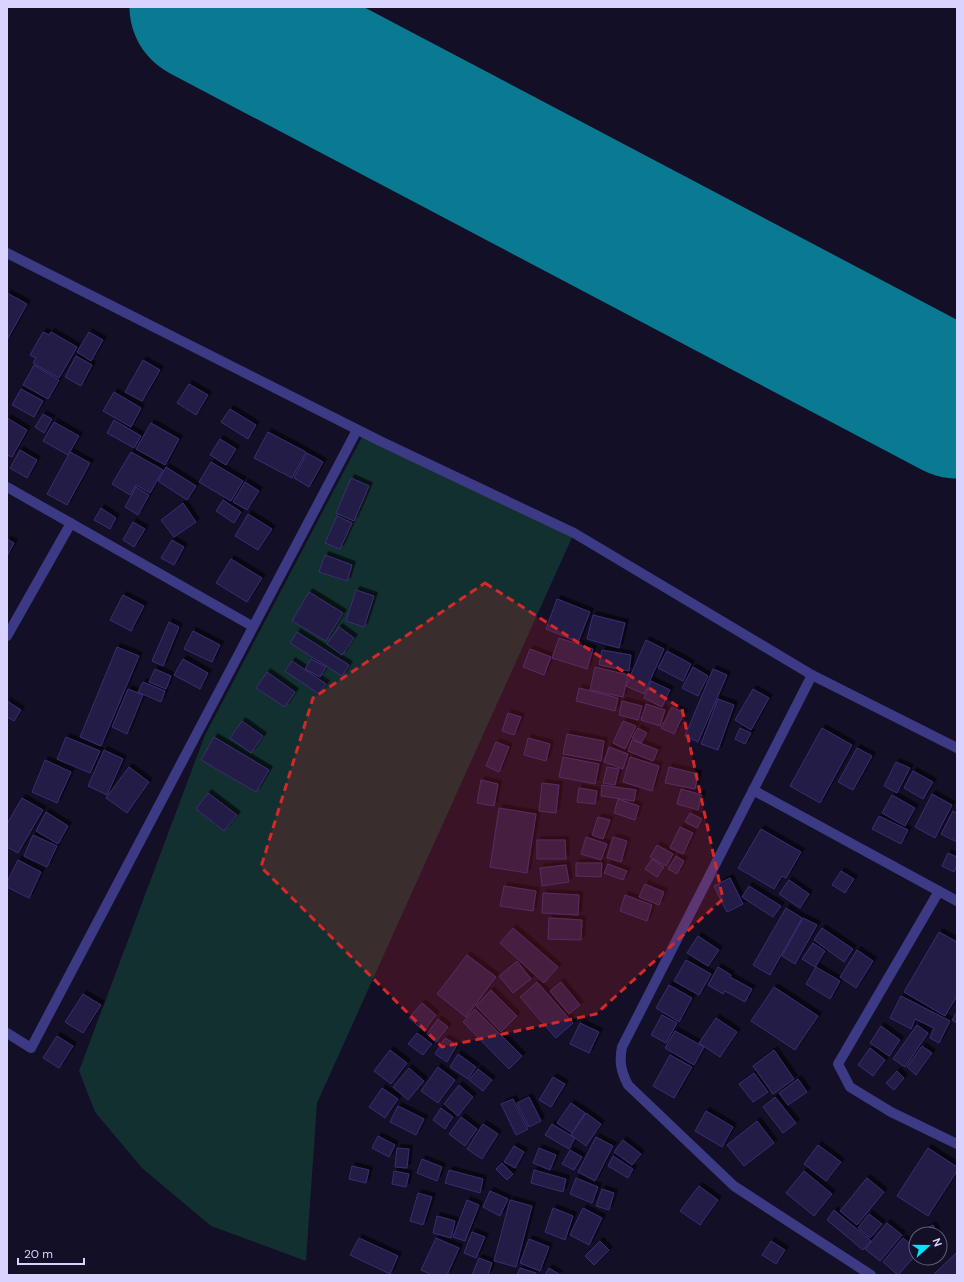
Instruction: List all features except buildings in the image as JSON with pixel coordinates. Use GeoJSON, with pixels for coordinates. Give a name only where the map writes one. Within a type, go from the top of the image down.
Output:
{"type":"FeatureCollection","features":[{"type":"Feature","properties":{"kind":"street"},"geometry":{"type":"LineString","coordinates":[[7,253],[357,430],[574,533],[812,675],[957,748]]}},
{"type":"Feature","properties":{"kind":"street"},"geometry":{"type":"LineString","coordinates":[[7,1033],[31,1048],[252,626],[357,430]]}},
{"type":"Feature","properties":{"kind":"street"},"geometry":{"type":"LineString","coordinates":[[7,487],[252,626]]}},
{"type":"Feature","properties":{"kind":"street"},"geometry":{"type":"LineString","coordinates":[[7,636],[71,523]]}},
{"type":"Feature","properties":{"kind":"street"},"geometry":{"type":"LineString","coordinates":[[812,675],[622,1047],[620,1058],[622,1072],[628,1085],[734,1186],[871,1275]]}},
{"type":"Feature","properties":{"kind":"street"},"geometry":{"type":"LineString","coordinates":[[753,790],[957,901]]}},
{"type":"Feature","properties":{"kind":"street"},"geometry":{"type":"LineString","coordinates":[[938,891],[838,1064],[850,1087],[891,1112],[957,1144]]}},
{"type":"Feature","properties":{"kind":"highlighted area"},"geometry":{"type":"Polygon","coordinates":[[[485,583],[682,709],[723,899],[596,1014],[442,1047],[261,867],[313,698],[485,583]]]}},
{"type":"Feature","properties":{"kind":"green space"},"geometry":{"type":"Polygon","coordinates":[[[362,437],[380,441],[574,533],[317,1103],[306,1261],[211,1226],[142,1168],[95,1112],[79,1071],[205,735],[362,437]]]}},
{"type":"Feature","properties":{"kind":"runway"},"geometry":{"type":"LineString","coordinates":[[204,7],[957,404]]}}]}
